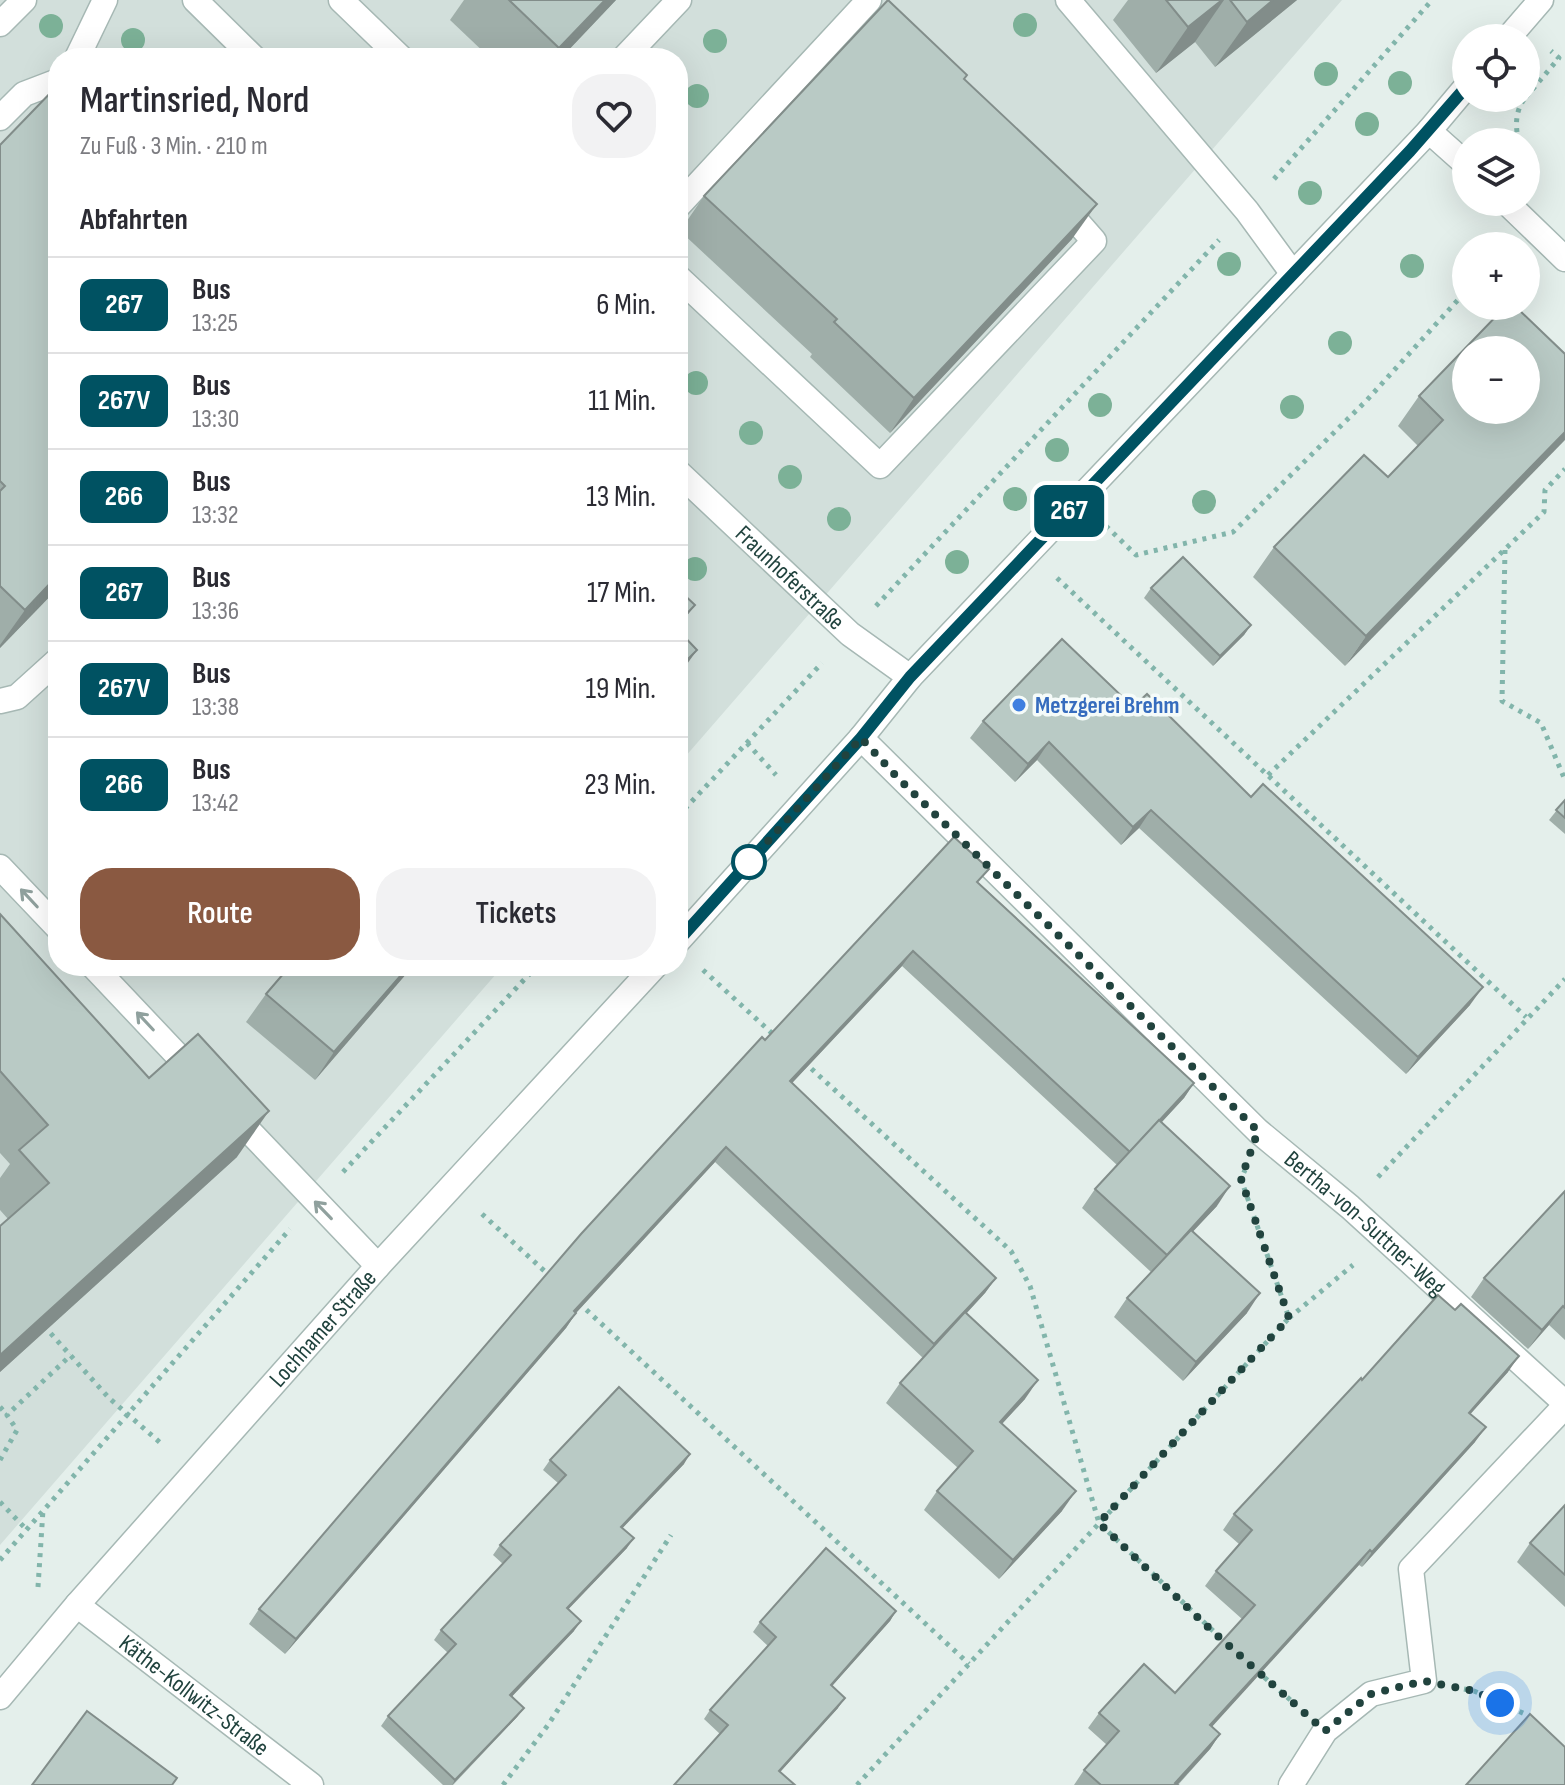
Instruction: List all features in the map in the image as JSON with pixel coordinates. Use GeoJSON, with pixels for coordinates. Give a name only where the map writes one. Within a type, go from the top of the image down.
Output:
{"type":"FeatureCollection","features":[{"type":"Feature","properties":{"kind":"street"},"geometry":{"type":"LineString","coordinates":[[0,24],[24,0]]}},
{"type":"Feature","properties":{"kind":"street"},"geometry":{"type":"LineString","coordinates":[[82,48],[105,0]]}},
{"type":"Feature","properties":{"kind":"street"},"geometry":{"type":"LineString","coordinates":[[195,0],[244,48]]}},
{"type":"Feature","properties":{"kind":"street"},"geometry":{"type":"LineString","coordinates":[[341,0],[391,48]]}},
{"type":"Feature","properties":{"kind":"street"},"geometry":{"type":"LineString","coordinates":[[633,48],[679,0]]}},
{"type":"Feature","properties":{"kind":"street"},"geometry":{"type":"LineString","coordinates":[[688,195],[869,0]]}},
{"type":"Feature","properties":{"kind":"street"},"geometry":{"type":"LineString","coordinates":[[1068,0],[1247,211],[1293,274]]}},
{"type":"Feature","properties":{"kind":"street"},"geometry":{"type":"LineString","coordinates":[[1520,24],[1541,0]]}},
{"type":"Feature","properties":{"kind":"street"},"geometry":{"type":"LineString","coordinates":[[0,118],[24,94],[48,85]]}},
{"type":"Feature","properties":{"kind":"street"},"geometry":{"type":"LineString","coordinates":[[688,930],[861,738],[910,677],[1452,104]]}},
{"type":"Feature","properties":{"kind":"street"},"geometry":{"type":"LineString","coordinates":[[1429,131],[1452,152]]}},
{"type":"Feature","properties":{"kind":"street"},"geometry":{"type":"LineString","coordinates":[[688,286],[880,466],[1094,241],[1041,180]]}},
{"type":"Feature","properties":{"kind":"street"},"geometry":{"type":"LineString","coordinates":[[1520,216],[1565,259]]}},
{"type":"Feature","properties":{"kind":"street","name":"Fraunhoferstraße"},"geometry":{"type":"LineString","coordinates":[[688,481],[850,634],[910,677]]}},
{"type":"Feature","properties":{"kind":"street"},"geometry":{"type":"LineString","coordinates":[[0,701],[17,697],[48,669]]}},
{"type":"Feature","properties":{"kind":"street","name":"Bertha-von-Suttner-Weg"},"geometry":{"type":"LineString","coordinates":[[861,738],[1258,1131],[1350,1207],[1565,1404]]}},
{"type":"Feature","properties":{"kind":"street"},"geometry":{"type":"LineString","coordinates":[[0,867],[48,917]]}},
{"type":"Feature","properties":{"kind":"street"},"geometry":{"type":"LineString","coordinates":[[102,976],[378,1266]]}},
{"type":"Feature","properties":{"kind":"street","name":"Lochhamer Straße"},"geometry":{"type":"LineString","coordinates":[[1,1694],[378,1266],[646,976]]}},
{"type":"Feature","properties":{"kind":"street"},"geometry":{"type":"LineString","coordinates":[[1291,1785],[1325,1731],[1371,1694],[1424,1681],[1411,1569],[1565,1404]]}},
{"type":"Feature","properties":{"kind":"street","name":"Käthe-Kollwitz-Straße"},"geometry":{"type":"LineString","coordinates":[[77,1605],[311,1785]]}},
{"type":"Feature","properties":{"kind":"path"},"geometry":{"type":"LineString","coordinates":[[688,805],[1247,211],[1432,0]]}},
{"type":"Feature","properties":{"kind":"path"},"geometry":{"type":"LineString","coordinates":[[1080,500],[1136,555],[1233,532],[1367,400],[1452,306]]}},
{"type":"Feature","properties":{"kind":"path"},"geometry":{"type":"LineString","coordinates":[[1268,775],[1544,512],[1545,490],[1565,469]]}},
{"type":"Feature","properties":{"kind":"path"},"geometry":{"type":"LineString","coordinates":[[1505,549],[1502,701],[1541,723],[1565,780]]}},
{"type":"Feature","properties":{"kind":"path"},"geometry":{"type":"LineString","coordinates":[[1030,553],[1526,1017]]}},
{"type":"Feature","properties":{"kind":"path"},"geometry":{"type":"LineString","coordinates":[[699,966],[780,1040]]}},
{"type":"Feature","properties":{"kind":"path"},"geometry":{"type":"LineString","coordinates":[[1350,1207],[1565,979]]}},
{"type":"Feature","properties":{"kind":"path"},"geometry":{"type":"LineString","coordinates":[[803,1061],[1011,1251],[1030,1286],[1099,1523],[1233,1649]]}},
{"type":"Feature","properties":{"kind":"path"},"geometry":{"type":"LineString","coordinates":[[1258,1131],[1241,1179],[1289,1318]]}},
{"type":"Feature","properties":{"kind":"path"},"geometry":{"type":"LineString","coordinates":[[452,1186],[555,1281]]}},
{"type":"Feature","properties":{"kind":"path"},"geometry":{"type":"LineString","coordinates":[[857,1785],[1289,1318],[1385,1239]]}},
{"type":"Feature","properties":{"kind":"path"},"geometry":{"type":"LineString","coordinates":[[578,1303],[969,1664]]}},
{"type":"Feature","properties":{"kind":"path"},"geometry":{"type":"LineString","coordinates":[[41,1322],[109,1398],[195,1473]]}},
{"type":"Feature","properties":{"kind":"path"},"geometry":{"type":"LineString","coordinates":[[7,1415],[71,1355]]}},
{"type":"Feature","properties":{"kind":"path"},"geometry":{"type":"LineString","coordinates":[[0,1407],[17,1430],[0,1460]]}},
{"type":"Feature","properties":{"kind":"path"},"geometry":{"type":"LineString","coordinates":[[0,1502],[26,1529]]}},
{"type":"Feature","properties":{"kind":"path"},"geometry":{"type":"LineString","coordinates":[[0,1560],[43,1509]]}},
{"type":"Feature","properties":{"kind":"path"},"geometry":{"type":"LineString","coordinates":[[503,1785],[548,1725],[671,1535]]}},
{"type":"Feature","properties":{"kind":"path"},"geometry":{"type":"LineString","coordinates":[[1256,1670],[1325,1731]]}},
{"type":"Feature","properties":{"kind":"path"},"geometry":{"type":"LineString","coordinates":[[1424,1681],[1474,1691],[1525,1714],[1535,1723]]}},
{"type":"Feature","properties":{"kind":"shaded area"},"geometry":{"type":"Polygon","coordinates":[[[0,0],[1342,0],[688,753],[688,48],[48,48],[48,976],[494,976],[0,1545],[0,0]]]}},
{"type":"Feature","properties":{"kind":"building"},"geometry":{"type":"Polygon","coordinates":[[[509,0],[605,0],[559,48],[509,0]]]}},
{"type":"Feature","properties":{"kind":"building"},"geometry":{"type":"Polygon","coordinates":[[[888,0],[967,75],[964,79],[1097,204],[914,398],[834,322],[837,319],[704,196],[888,0]]]}},
{"type":"Feature","properties":{"kind":"building"},"geometry":{"type":"Polygon","coordinates":[[[1166,0],[1222,0],[1188,27],[1166,0]]]}},
{"type":"Feature","properties":{"kind":"building"},"geometry":{"type":"Polygon","coordinates":[[[1230,0],[1273,0],[1247,22],[1230,0]]]}},
{"type":"Feature","properties":{"kind":"building"},"geometry":{"type":"Polygon","coordinates":[[[48,95],[48,586],[25,610],[0,586],[0,491],[5,486],[0,481],[0,145],[48,95]]]}},
{"type":"Feature","properties":{"kind":"building"},"geometry":{"type":"Polygon","coordinates":[[[1492,320],[1530,320],[1565,354],[1565,432],[1366,636],[1274,547],[1364,455],[1388,477],[1443,420],[1419,396],[1452,362],[1452,424],[1540,424],[1540,336],[1477,336],[1492,320]]]}},
{"type":"Feature","properties":{"kind":"building"},"geometry":{"type":"Polygon","coordinates":[[[1183,557],[1251,625],[1220,656],[1151,588],[1183,557]]]}},
{"type":"Feature","properties":{"kind":"building"},"geometry":{"type":"Polygon","coordinates":[[[688,598],[695,605],[688,612],[688,598]]]}},
{"type":"Feature","properties":{"kind":"building"},"geometry":{"type":"Polygon","coordinates":[[[1062,639],[1133,707],[1147,694],[1251,797],[1263,784],[1483,987],[1418,1057],[1151,810],[1133,827],[1049,742],[1028,764],[983,721],[1062,639]]]}},
{"type":"Feature","properties":{"kind":"building"},"geometry":{"type":"Polygon","coordinates":[[[688,641],[697,650],[688,659],[688,641]]]}},
{"type":"Feature","properties":{"kind":"building"},"geometry":{"type":"Polygon","coordinates":[[[1565,800],[1565,818],[1556,810],[1565,800]]]}},
{"type":"Feature","properties":{"kind":"building"},"geometry":{"type":"Polygon","coordinates":[[[954,837],[989,869],[977,882],[1194,1083],[1130,1152],[913,951],[790,1081],[996,1278],[934,1344],[726,1147],[574,1311],[576,1313],[296,1639],[259,1609],[581,1234],[762,1037],[765,1040],[954,837]]]}},
{"type":"Feature","properties":{"kind":"building"},"geometry":{"type":"Polygon","coordinates":[[[0,914],[48,967],[48,976],[56,976],[149,1078],[198,1034],[269,1111],[0,1355],[0,1226],[49,1183],[19,1150],[48,1125],[0,1071],[0,914]]]}},
{"type":"Feature","properties":{"kind":"building"},"geometry":{"type":"Polygon","coordinates":[[[281,976],[400,976],[334,1052],[266,994],[281,976]]]}},
{"type":"Feature","properties":{"kind":"building"},"geometry":{"type":"Polygon","coordinates":[[[1159,1120],[1230,1186],[1167,1255],[1095,1189],[1159,1120]]]}},
{"type":"Feature","properties":{"kind":"building"},"geometry":{"type":"Polygon","coordinates":[[[1565,1191],[1565,1308],[1563,1306],[1542,1330],[1484,1278],[1565,1191]]]}},
{"type":"Feature","properties":{"kind":"building"},"geometry":{"type":"Polygon","coordinates":[[[1191,1230],[1260,1293],[1196,1362],[1127,1298],[1191,1230]]]}},
{"type":"Feature","properties":{"kind":"building"},"geometry":{"type":"Polygon","coordinates":[[[1438,1295],[1455,1310],[1461,1304],[1519,1356],[1469,1413],[1486,1427],[1210,1725],[1220,1734],[1175,1783],[1178,1785],[1101,1785],[1084,1770],[1119,1731],[1099,1713],[1144,1664],[1175,1693],[1255,1605],[1216,1571],[1252,1530],[1234,1514],[1438,1295]]]}},
{"type":"Feature","properties":{"kind":"building"},"geometry":{"type":"Polygon","coordinates":[[[965,1312],[1038,1380],[1000,1422],[1076,1491],[1013,1560],[937,1491],[973,1451],[900,1383],[965,1312]]]}},
{"type":"Feature","properties":{"kind":"building"},"geometry":{"type":"Polygon","coordinates":[[[619,1387],[690,1454],[621,1527],[634,1538],[567,1608],[581,1621],[510,1695],[524,1708],[455,1780],[388,1716],[456,1644],[441,1630],[511,1555],[500,1545],[566,1475],[550,1460],[619,1387]]]}},
{"type":"Feature","properties":{"kind":"building"},"geometry":{"type":"Polygon","coordinates":[[[1565,1505],[1565,1575],[1530,1543],[1565,1505]]]}},
{"type":"Feature","properties":{"kind":"building"},"geometry":{"type":"Polygon","coordinates":[[[826,1548],[896,1611],[831,1685],[845,1698],[779,1771],[795,1785],[674,1785],[728,1725],[710,1710],[776,1637],[760,1622],[826,1548]]]}},
{"type":"Feature","properties":{"kind":"building"},"geometry":{"type":"Polygon","coordinates":[[[87,1711],[177,1778],[172,1785],[32,1785],[87,1711]]]}},
{"type":"Feature","properties":{"kind":"building"},"geometry":{"type":"Polygon","coordinates":[[[1530,1714],[1565,1747],[1565,1785],[1466,1785],[1530,1714]]]}},
{"type":"Feature","properties":{"kind":"bus line","name":"267"},"geometry":{"type":"LineString","coordinates":[[688,930],[861,738],[910,677],[1452,104]]}},
{"type":"Feature","properties":{"kind":"place","name":"Metzgerei Brehm"},"geometry":{"type":"Point","coordinates":[1019,705]}},
{"type":"Feature","properties":{"kind":"route"},"geometry":{"type":"LineString","coordinates":[[749,862],[861,738],[1258,1131],[1241,1179],[1289,1318],[1099,1523],[1210,1629],[1325,1731],[1371,1694],[1424,1681],[1474,1691],[1500,1703]]}}]}
